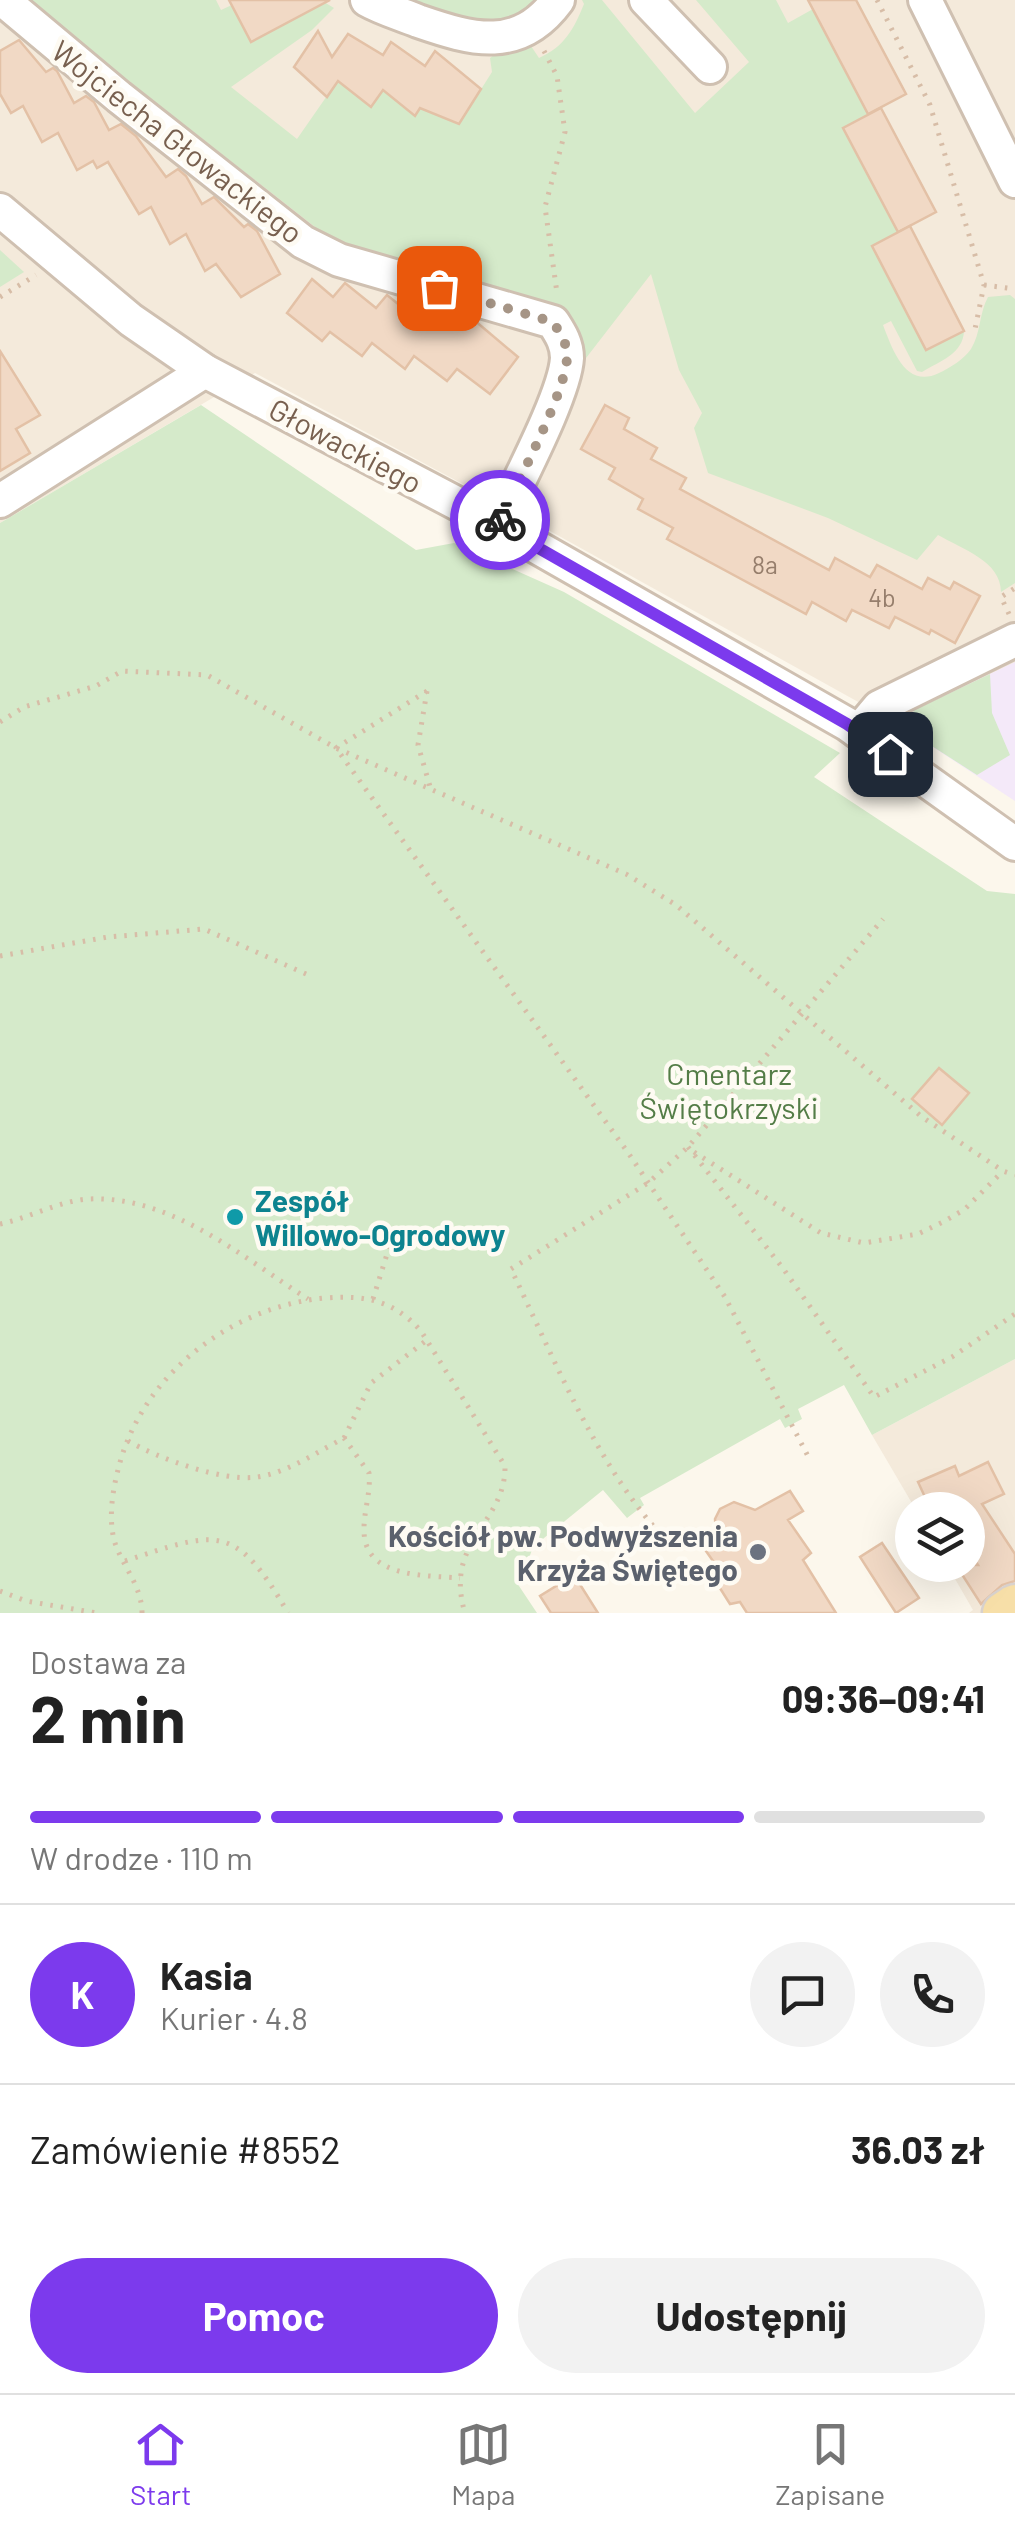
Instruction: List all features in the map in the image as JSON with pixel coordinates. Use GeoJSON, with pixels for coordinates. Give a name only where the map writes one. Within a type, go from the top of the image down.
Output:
{"type":"FeatureCollection","features":[{"type":"Feature","properties":{"kind":"main road"},"geometry":{"type":"LineString","coordinates":[[1003,1613],[1015,1604]]}},
{"type":"Feature","properties":{"kind":"street","name":"Wojciecha Głowackiego"},"geometry":{"type":"LineString","coordinates":[[2,0],[303,242],[339,260],[553,322],[557,328]]}},
{"type":"Feature","properties":{"kind":"street"},"geometry":{"type":"LineString","coordinates":[[368,0],[450,32],[489,40],[518,34],[543,20],[558,0]]}},
{"type":"Feature","properties":{"kind":"street"},"geometry":{"type":"LineString","coordinates":[[646,0],[710,68]]}},
{"type":"Feature","properties":{"kind":"street"},"geometry":{"type":"LineString","coordinates":[[925,0],[1015,181]]}},
{"type":"Feature","properties":{"kind":"street","name":"Głowackiego"},"geometry":{"type":"LineString","coordinates":[[0,210],[131,320],[205,372],[498,525],[858,732],[1015,844]]}},
{"type":"Feature","properties":{"kind":"street"},"geometry":{"type":"LineString","coordinates":[[498,525],[559,389],[567,358],[564,339],[557,328]]}},
{"type":"Feature","properties":{"kind":"street"},"geometry":{"type":"LineString","coordinates":[[0,500],[205,372]]}},
{"type":"Feature","properties":{"kind":"street"},"geometry":{"type":"LineString","coordinates":[[858,732],[879,708],[1015,640]]}},
{"type":"Feature","properties":{"kind":"path"},"geometry":{"type":"LineString","coordinates":[[877,0],[930,105],[984,286],[974,334]]}},
{"type":"Feature","properties":{"kind":"path"},"geometry":{"type":"LineString","coordinates":[[532,26],[556,76],[565,132],[544,207],[560,321],[557,328]]}},
{"type":"Feature","properties":{"kind":"path"},"geometry":{"type":"LineString","coordinates":[[0,297],[59,261]]}},
{"type":"Feature","properties":{"kind":"path"},"geometry":{"type":"LineString","coordinates":[[984,286],[1015,289]]}},
{"type":"Feature","properties":{"kind":"path"},"geometry":{"type":"LineString","coordinates":[[1001,597],[1015,588]]}},
{"type":"Feature","properties":{"kind":"path"},"geometry":{"type":"LineString","coordinates":[[0,722],[24,707],[96,686],[122,671],[207,675],[336,748],[626,874],[676,905],[922,1117],[1015,1175]]}},
{"type":"Feature","properties":{"kind":"path"},"geometry":{"type":"LineString","coordinates":[[336,748],[428,692],[418,745],[431,790]]}},
{"type":"Feature","properties":{"kind":"path"},"geometry":{"type":"LineString","coordinates":[[336,748],[648,1183],[725,1297],[810,1460]]}},
{"type":"Feature","properties":{"kind":"path"},"geometry":{"type":"LineString","coordinates":[[667,1541],[637,1510],[621,1483],[566,1384],[511,1269],[648,1183],[688,1148],[883,918]]}},
{"type":"Feature","properties":{"kind":"path"},"geometry":{"type":"LineString","coordinates":[[0,956],[108,937],[204,929],[313,977]]}},
{"type":"Feature","properties":{"kind":"path"},"geometry":{"type":"LineString","coordinates":[[688,1148],[820,1234],[864,1242],[918,1234],[944,1221],[965,1209],[1003,1171]]}},
{"type":"Feature","properties":{"kind":"path"},"geometry":{"type":"LineString","coordinates":[[688,1148],[782,1267],[874,1397],[952,1357],[1015,1314]]}},
{"type":"Feature","properties":{"kind":"path"},"geometry":{"type":"LineString","coordinates":[[0,1224],[84,1199],[117,1200],[167,1213],[310,1300]]}},
{"type":"Feature","properties":{"kind":"path"},"geometry":{"type":"LineString","coordinates":[[373,1299],[397,1222]]}},
{"type":"Feature","properties":{"kind":"path"},"geometry":{"type":"LineString","coordinates":[[142,1613],[140,1594],[113,1536],[112,1503],[119,1464],[133,1428],[159,1390],[197,1350],[222,1330],[253,1314],[310,1300],[373,1299],[407,1315],[427,1340],[505,1466],[505,1484],[467,1550],[460,1578],[465,1613]]}},
{"type":"Feature","properties":{"kind":"path"},"geometry":{"type":"LineString","coordinates":[[128,1441],[169,1462],[252,1478],[283,1469],[344,1438],[370,1384],[427,1340]]}},
{"type":"Feature","properties":{"kind":"path"},"geometry":{"type":"LineString","coordinates":[[344,1438],[369,1473],[364,1537],[376,1560],[390,1570],[460,1578]]}},
{"type":"Feature","properties":{"kind":"path"},"geometry":{"type":"LineString","coordinates":[[125,1562],[198,1538],[225,1540],[256,1566],[288,1613]]}},
{"type":"Feature","properties":{"kind":"path"},"geometry":{"type":"LineString","coordinates":[[0,1591],[26,1602],[97,1613]]}},
{"type":"Feature","properties":{"kind":"shaded area"},"geometry":{"type":"Polygon","coordinates":[[[0,0],[1015,0],[1015,789],[532,521],[255,373],[0,523],[0,0]]]}},
{"type":"Feature","properties":{"kind":"shaded area"},"geometry":{"type":"Polygon","coordinates":[[[1015,662],[1015,801],[907,730],[914,710],[1015,662]]]}},
{"type":"Feature","properties":{"kind":"shaded area"},"geometry":{"type":"Polygon","coordinates":[[[1015,1359],[1015,1613],[969,1613],[973,1610],[957,1582],[985,1582],[985,1492],[905,1492],[872,1435],[1015,1359]]]}},
{"type":"Feature","properties":{"kind":"green space"},"geometry":{"type":"Polygon","coordinates":[[[25,0],[216,0],[221,10],[234,4],[324,2],[334,8],[312,30],[231,87],[297,139],[338,80],[371,106],[383,90],[426,99],[459,124],[492,72],[490,58],[527,40],[539,58],[548,54],[572,29],[584,4],[582,0],[602,0],[695,113],[749,62],[696,0],[776,0],[788,23],[813,9],[868,114],[843,128],[898,232],[873,246],[926,350],[964,331],[955,351],[922,372],[917,371],[891,321],[883,325],[902,365],[909,372],[928,377],[948,369],[971,349],[988,297],[1010,295],[1015,299],[1015,583],[1001,592],[995,572],[987,564],[938,535],[917,560],[828,518],[708,473],[694,428],[702,413],[679,370],[651,274],[576,371],[568,340],[343,249],[25,0]]]}},
{"type":"Feature","properties":{"kind":"green space"},"geometry":{"type":"Polygon","coordinates":[[[379,0],[543,0],[531,12],[502,23],[379,0]]]}},
{"type":"Feature","properties":{"kind":"green space"},"geometry":{"type":"Polygon","coordinates":[[[0,250],[24,272],[0,287],[0,250]]]}},
{"type":"Feature","properties":{"kind":"green space","name":"Cmentarz Świętokrzyski"},"geometry":{"type":"Polygon","coordinates":[[[201,405],[416,550],[454,543],[564,592],[840,753],[814,777],[987,891],[1015,894],[1015,1359],[872,1435],[844,1385],[798,1409],[802,1419],[785,1428],[780,1419],[640,1498],[644,1505],[627,1518],[603,1490],[533,1547],[519,1586],[537,1613],[0,1613],[0,523],[201,405]]]}},
{"type":"Feature","properties":{"kind":"green space"},"geometry":{"type":"Polygon","coordinates":[[[990,674],[992,713],[1010,755],[977,775],[907,730],[914,710],[990,674]]]}},
{"type":"Feature","properties":{"kind":"building"},"geometry":{"type":"Polygon","coordinates":[[[229,0],[330,0],[251,42],[229,0]]]}},
{"type":"Feature","properties":{"kind":"building"},"geometry":{"type":"Polygon","coordinates":[[[808,0],[856,0],[906,94],[868,114],[808,0]]]}},
{"type":"Feature","properties":{"kind":"building"},"geometry":{"type":"Polygon","coordinates":[[[318,31],[332,57],[348,34],[383,55],[391,42],[425,66],[435,51],[481,89],[459,124],[420,108],[415,116],[383,90],[371,107],[338,81],[327,97],[294,67],[318,31]]]}},
{"type":"Feature","properties":{"kind":"building"},"geometry":{"type":"Polygon","coordinates":[[[19,40],[46,72],[53,68],[57,71],[74,103],[86,96],[94,102],[109,130],[121,124],[136,136],[166,177],[178,169],[202,204],[214,197],[244,227],[248,224],[257,231],[280,274],[241,297],[216,264],[205,271],[186,234],[170,244],[151,207],[139,214],[108,162],[97,168],[93,161],[77,170],[58,133],[42,142],[23,106],[11,113],[0,94],[0,51],[19,40]]]}},
{"type":"Feature","properties":{"kind":"building"},"geometry":{"type":"Polygon","coordinates":[[[881,108],[936,212],[898,232],[843,128],[881,108]]]}},
{"type":"Feature","properties":{"kind":"building"},"geometry":{"type":"Polygon","coordinates":[[[910,226],[964,331],[926,350],[872,246],[910,226]]]}},
{"type":"Feature","properties":{"kind":"building"},"geometry":{"type":"Polygon","coordinates":[[[312,279],[333,297],[345,283],[376,308],[387,295],[419,321],[430,307],[466,328],[474,320],[518,357],[490,394],[457,369],[447,381],[414,356],[405,369],[372,343],[362,356],[330,332],[322,341],[287,313],[312,279]]]}},
{"type":"Feature","properties":{"kind":"building"},"geometry":{"type":"Polygon","coordinates":[[[0,351],[40,415],[16,429],[30,453],[0,471],[0,351]]]}},
{"type":"Feature","properties":{"kind":"building"},"geometry":{"type":"Polygon","coordinates":[[[605,405],[629,418],[624,429],[657,448],[651,459],[686,478],[680,489],[829,570],[835,558],[870,577],[877,565],[922,589],[928,578],[950,589],[954,582],[980,596],[955,643],[895,617],[889,628],[852,610],[846,621],[812,602],[806,614],[667,539],[673,528],[638,509],[643,499],[609,479],[615,468],[581,449],[605,405]]]}},
{"type":"Feature","properties":{"kind":"building"},"geometry":{"type":"Polygon","coordinates":[[[939,1068],[969,1093],[942,1125],[912,1099],[939,1068]]]}},
{"type":"Feature","properties":{"kind":"building"},"geometry":{"type":"Polygon","coordinates":[[[988,1462],[1004,1494],[985,1503],[985,1492],[923,1492],[918,1482],[955,1466],[959,1476],[988,1462]]]}},
{"type":"Feature","properties":{"kind":"building","name":"Kościół pw. Podwyższenia Krzyża Świętego"},"geometry":{"type":"Polygon","coordinates":[[[790,1491],[803,1511],[788,1520],[811,1553],[803,1560],[836,1613],[747,1613],[740,1602],[730,1604],[706,1566],[713,1561],[706,1551],[715,1545],[711,1537],[716,1535],[715,1519],[720,1509],[734,1502],[755,1510],[790,1491]]]}},
{"type":"Feature","properties":{"kind":"building"},"geometry":{"type":"Polygon","coordinates":[[[985,1509],[1015,1554],[1015,1581],[1002,1585],[981,1604],[967,1582],[985,1582],[985,1509]]]}},
{"type":"Feature","properties":{"kind":"building"},"geometry":{"type":"Polygon","coordinates":[[[882,1543],[895,1562],[895,1582],[908,1582],[919,1598],[896,1613],[860,1557],[882,1543]]]}},
{"type":"Feature","properties":{"kind":"building"},"geometry":{"type":"Polygon","coordinates":[[[574,1575],[598,1613],[551,1613],[540,1596],[574,1575]]]}},
{"type":"Feature","properties":{"kind":"way so far"},"geometry":{"type":"LineString","coordinates":[[439,288],[553,322],[564,339],[567,358],[559,389],[500,520]]}},
{"type":"Feature","properties":{"kind":"place","name":"Zespół Willowo-Ogrodowy"},"geometry":{"type":"Point","coordinates":[235,1217]}},
{"type":"Feature","properties":{"kind":"place","name":"Kościół pw. Podwyższenia Krzyża Świętego"},"geometry":{"type":"Point","coordinates":[758,1552]}},
{"type":"Feature","properties":{"kind":"route"},"geometry":{"type":"LineString","coordinates":[[500,520],[498,525],[847,724],[890,754]]}}]}
